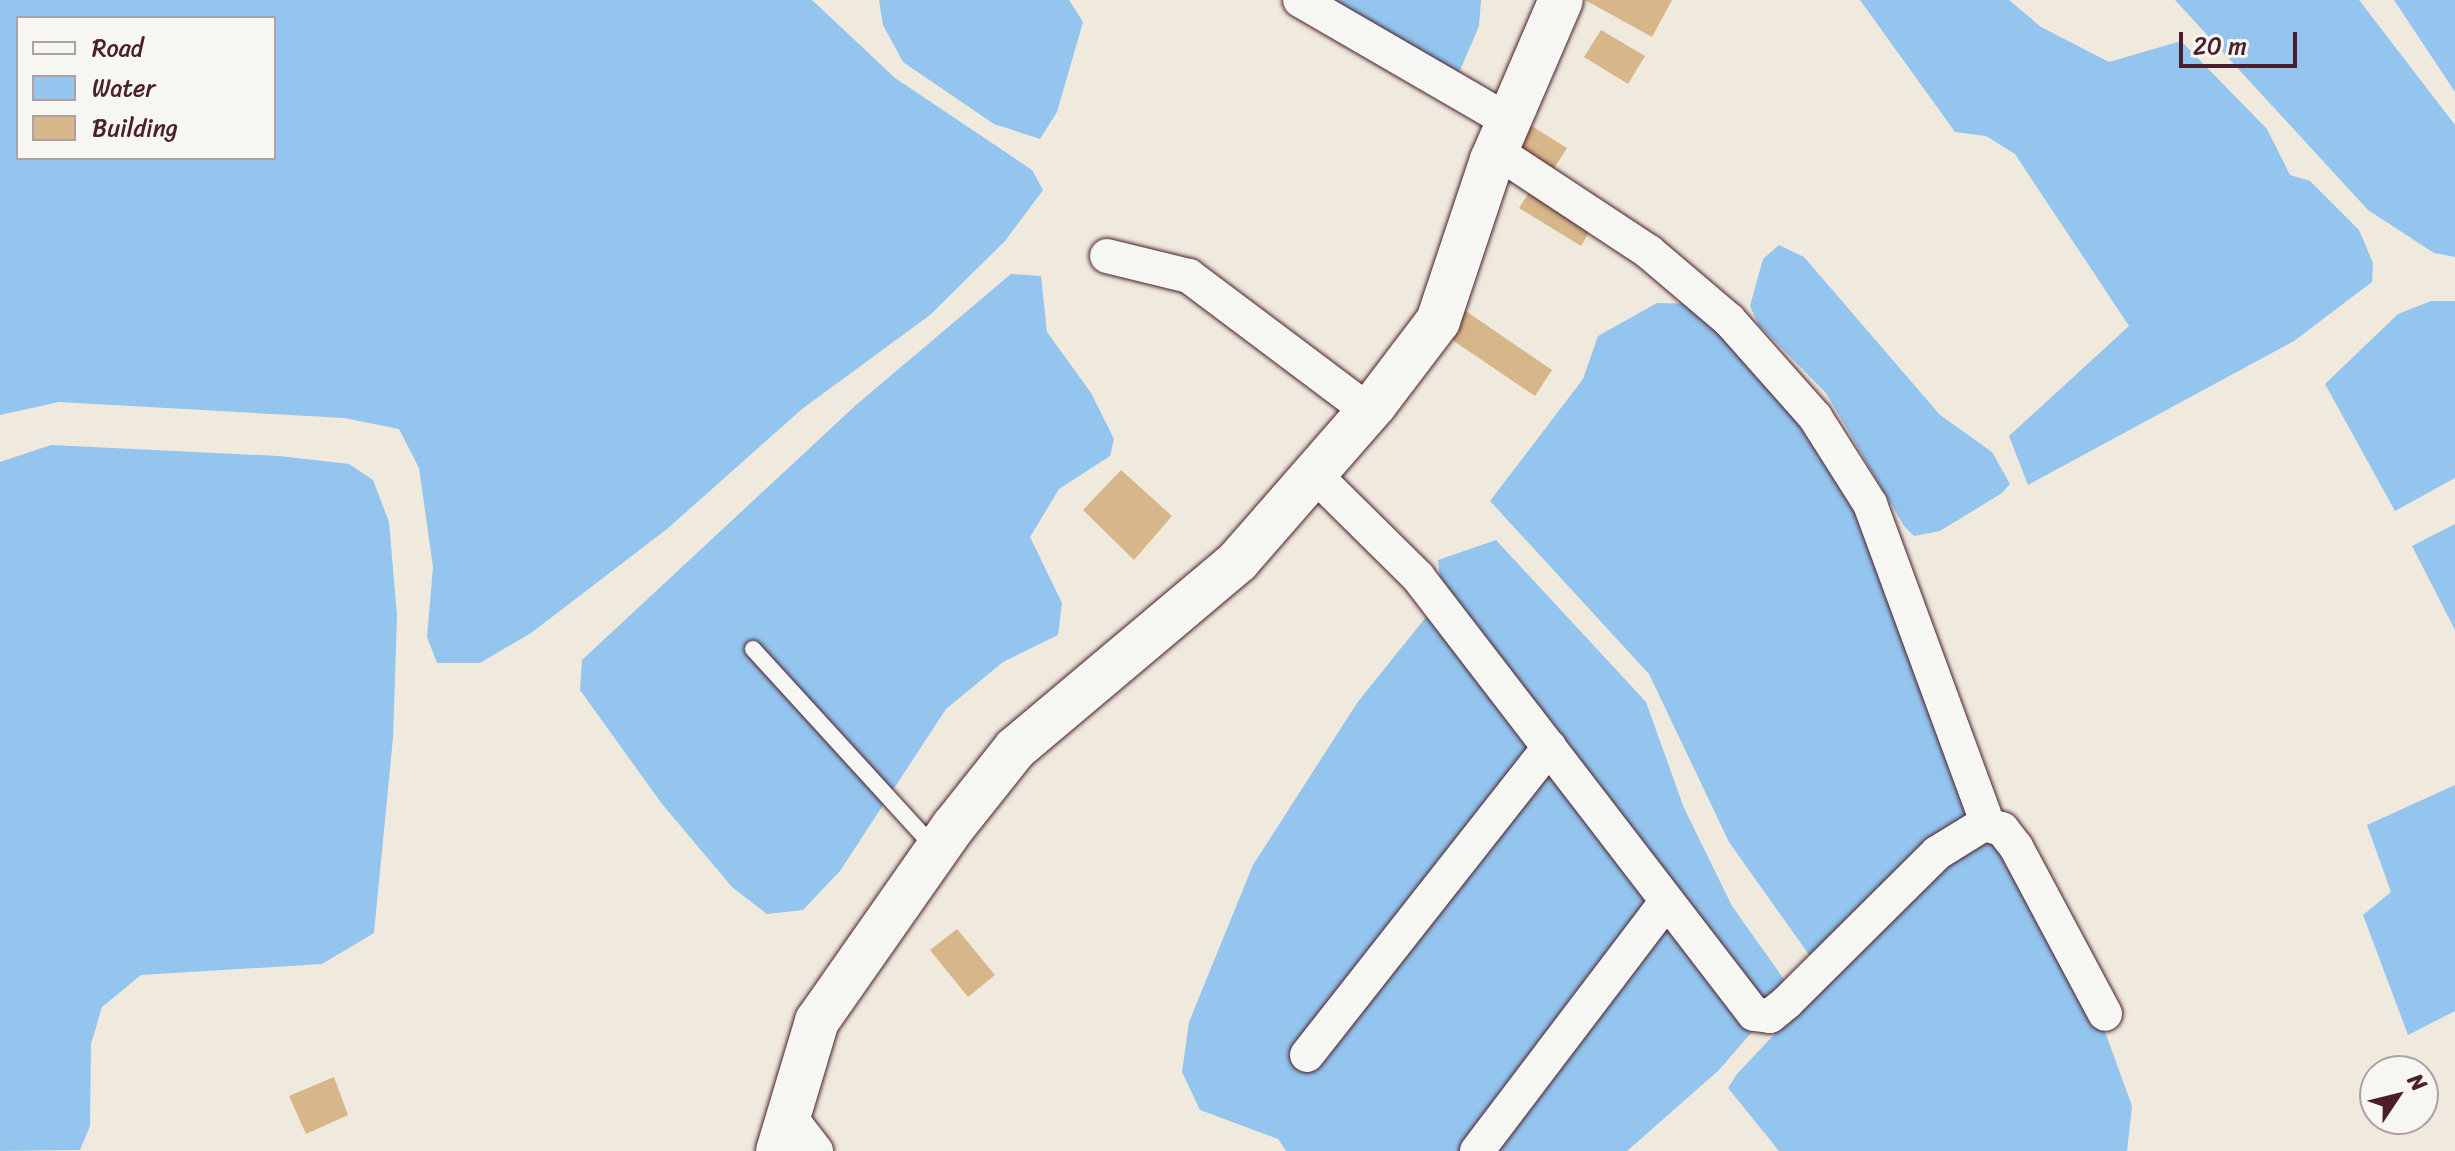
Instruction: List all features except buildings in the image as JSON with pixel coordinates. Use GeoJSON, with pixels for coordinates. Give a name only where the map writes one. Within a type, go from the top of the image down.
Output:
{"type":"FeatureCollection","features":[{"type":"Feature","properties":{"kind":"main road"},"geometry":{"type":"LineString","coordinates":[[784,1134],[817,1021],[936,849],[1015,749],[1238,561],[1369,411],[1438,321],[1502,136],[1561,0]]}},
{"type":"Feature","properties":{"kind":"street"},"geometry":{"type":"LineString","coordinates":[[1300,0],[1502,136],[1649,252],[1729,320],[1815,417],[1870,504],[1988,825]]}},
{"type":"Feature","properties":{"kind":"street"},"geometry":{"type":"LineString","coordinates":[[1107,256],[1189,276],[1369,411]]}},
{"type":"Feature","properties":{"kind":"street"},"geometry":{"type":"LineString","coordinates":[[1314,474],[1418,577],[1743,1005],[1770,1016],[1937,853],[1971,826],[1988,825],[2002,829],[2016,847],[2105,1014]]}},
{"type":"Feature","properties":{"kind":"street"},"geometry":{"type":"LineString","coordinates":[[1307,1055],[1549,747]]}},
{"type":"Feature","properties":{"kind":"street"},"geometry":{"type":"LineString","coordinates":[[1477,1151],[1666,902]]}},
{"type":"Feature","properties":{"kind":"street"},"geometry":{"type":"LineString","coordinates":[[784,1134],[816,1151]]}},
{"type":"Feature","properties":{"kind":"lane"},"geometry":{"type":"LineString","coordinates":[[753,649],[936,849]]}},
{"type":"Feature","properties":{"kind":"water"},"geometry":{"type":"Polygon","coordinates":[[[0,0],[812,0],[895,78],[1032,170],[1043,190],[1005,241],[930,315],[802,409],[667,529],[531,633],[480,663],[437,663],[427,637],[433,567],[419,468],[399,429],[344,418],[59,402],[0,415],[0,0]]]}},
{"type":"Feature","properties":{"kind":"water"},"geometry":{"type":"Polygon","coordinates":[[[879,0],[1069,0],[1083,22],[1057,112],[1040,139],[994,124],[903,62],[883,25],[879,0]]]}},
{"type":"Feature","properties":{"kind":"water"},"geometry":{"type":"Polygon","coordinates":[[[1321,0],[1481,0],[1479,26],[1455,82],[1321,0]]]}},
{"type":"Feature","properties":{"kind":"water"},"geometry":{"type":"Polygon","coordinates":[[[1860,0],[2009,0],[2041,27],[2109,62],[2181,41],[2267,129],[2290,175],[2310,181],[2359,230],[2373,263],[2372,282],[2294,341],[2028,485],[2009,436],[2129,326],[2015,154],[1986,136],[1955,132],[1860,0]]]}},
{"type":"Feature","properties":{"kind":"water"},"geometry":{"type":"Polygon","coordinates":[[[2175,0],[2359,0],[2455,125],[2455,257],[2434,253],[2368,210],[2175,0]]]}},
{"type":"Feature","properties":{"kind":"water"},"geometry":{"type":"Polygon","coordinates":[[[2394,0],[2455,0],[2455,92],[2394,0]]]}},
{"type":"Feature","properties":{"kind":"water"},"geometry":{"type":"Polygon","coordinates":[[[1779,245],[1804,257],[1940,415],[1992,452],[2010,484],[2002,493],[1940,531],[1914,536],[1904,526],[1826,393],[1758,324],[1750,306],[1763,259],[1779,245]]]}},
{"type":"Feature","properties":{"kind":"water"},"geometry":{"type":"Polygon","coordinates":[[[1011,274],[1041,276],[1047,332],[1091,393],[1114,439],[1110,456],[1059,489],[1030,537],[1062,603],[1058,635],[1003,662],[946,709],[840,871],[803,910],[767,914],[732,887],[662,804],[580,690],[582,660],[856,405],[1011,274]]]}},
{"type":"Feature","properties":{"kind":"water"},"geometry":{"type":"Polygon","coordinates":[[[2431,301],[2455,301],[2455,478],[2395,511],[2325,384],[2398,314],[2431,301]]]}},
{"type":"Feature","properties":{"kind":"water"},"geometry":{"type":"Polygon","coordinates":[[[1657,303],[1700,304],[1822,427],[1975,811],[1812,959],[1729,842],[1649,674],[1490,501],[1583,379],[1598,336],[1657,303]]]}},
{"type":"Feature","properties":{"kind":"water"},"geometry":{"type":"Polygon","coordinates":[[[51,445],[279,456],[349,464],[373,480],[389,522],[397,616],[393,738],[374,933],[322,964],[141,975],[102,1007],[91,1044],[90,1126],[80,1150],[0,1151],[0,462],[51,445]]]}},
{"type":"Feature","properties":{"kind":"water"},"geometry":{"type":"Polygon","coordinates":[[[2455,524],[2455,630],[2412,546],[2455,524]]]}},
{"type":"Feature","properties":{"kind":"water"},"geometry":{"type":"Polygon","coordinates":[[[1496,540],[1646,702],[1684,808],[1732,906],[1790,988],[1719,1070],[1627,1151],[1286,1151],[1278,1139],[1200,1110],[1182,1072],[1189,1022],[1253,865],[1357,703],[1442,597],[1438,560],[1496,540]]]}},
{"type":"Feature","properties":{"kind":"water"},"geometry":{"type":"Polygon","coordinates":[[[2455,785],[2455,1011],[2408,1035],[2363,915],[2391,892],[2367,825],[2455,785]]]}},
{"type":"Feature","properties":{"kind":"water"},"geometry":{"type":"Polygon","coordinates":[[[1993,832],[2099,1015],[2132,1106],[2127,1151],[1779,1151],[1728,1088],[1737,1074],[1947,851],[1993,832]]]}}]}
